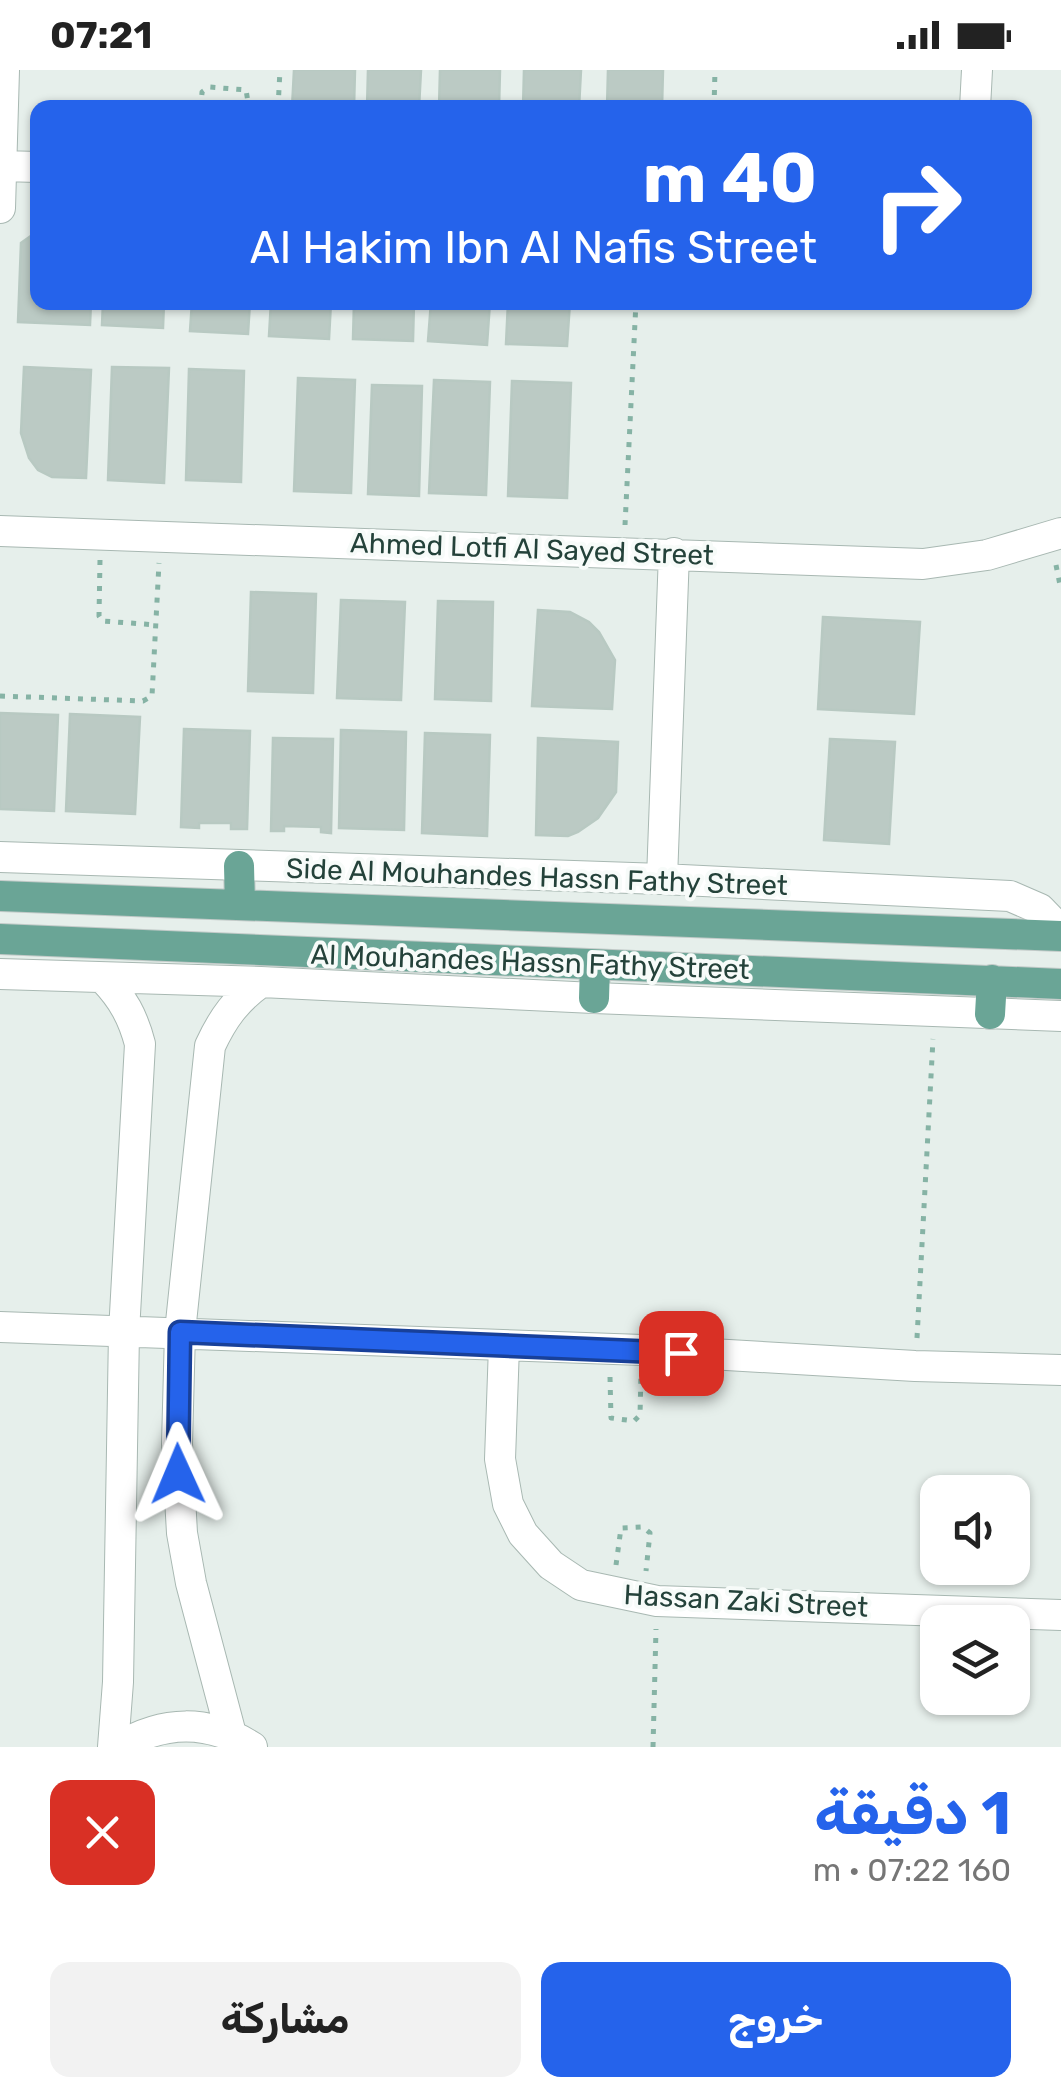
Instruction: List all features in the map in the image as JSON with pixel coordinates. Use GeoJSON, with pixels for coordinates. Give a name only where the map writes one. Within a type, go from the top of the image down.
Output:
{"type":"FeatureCollection","features":[{"type":"Feature","properties":{"kind":"main road"},"geometry":{"type":"LineString","coordinates":[[239,866],[240,905]]}},
{"type":"Feature","properties":{"kind":"main road","name":"Al Mouhandes Hassn Fathy Street"},"geometry":{"type":"LineString","coordinates":[[0,896],[1061,934]]}},
{"type":"Feature","properties":{"kind":"main road","name":"Al Mouhandes Hassn Fathy Street"},"geometry":{"type":"LineString","coordinates":[[0,940],[1061,984]]}},
{"type":"Feature","properties":{"kind":"main road"},"geometry":{"type":"LineString","coordinates":[[594,998],[595,966]]}},
{"type":"Feature","properties":{"kind":"main road"},"geometry":{"type":"LineString","coordinates":[[990,1014],[992,980]]}},
{"type":"Feature","properties":{"kind":"street"},"geometry":{"type":"LineString","coordinates":[[0,208],[4,70]]}},
{"type":"Feature","properties":{"kind":"street"},"geometry":{"type":"LineString","coordinates":[[975,100],[977,70]]}},
{"type":"Feature","properties":{"kind":"street"},"geometry":{"type":"LineString","coordinates":[[1,166],[30,167]]}},
{"type":"Feature","properties":{"kind":"street","name":"Ahmed Lotfi Al Sayed Street"},"geometry":{"type":"LineString","coordinates":[[0,532],[923,564],[988,555],[1061,533]]}},
{"type":"Feature","properties":{"kind":"street"},"geometry":{"type":"LineString","coordinates":[[662,879],[674,553]]}},
{"type":"Feature","properties":{"kind":"street","name":"Side Al Mouhandes Hassn Fathy Street"},"geometry":{"type":"LineString","coordinates":[[0,857],[662,879],[1010,896],[1040,909],[1061,934]]}},
{"type":"Feature","properties":{"kind":"street"},"geometry":{"type":"LineString","coordinates":[[0,974],[1061,1016]]}},
{"type":"Feature","properties":{"kind":"street"},"geometry":{"type":"LineString","coordinates":[[104,979],[121,997],[134,1020],[140,1044],[124,1332],[116,1747]]}},
{"type":"Feature","properties":{"kind":"street"},"geometry":{"type":"LineString","coordinates":[[242,1740],[202,1636],[182,1533],[177,1444],[180,1332],[210,1046],[221,1020],[238,998],[260,982]]}},
{"type":"Feature","properties":{"kind":"street"},"geometry":{"type":"LineString","coordinates":[[0,1326],[1061,1370]]}},
{"type":"Feature","properties":{"kind":"street","name":"Hassan Zaki Street"},"geometry":{"type":"LineString","coordinates":[[504,1346],[500,1458],[508,1504],[523,1534],[551,1566],[581,1585],[651,1600],[1061,1615]]}},
{"type":"Feature","properties":{"kind":"street"},"geometry":{"type":"LineString","coordinates":[[116,1747],[139,1734],[169,1726],[201,1725],[242,1740]]}},
{"type":"Feature","properties":{"kind":"path"},"geometry":{"type":"LineString","coordinates":[[278,100],[280,70]]}},
{"type":"Feature","properties":{"kind":"path"},"geometry":{"type":"LineString","coordinates":[[714,100],[716,70]]}},
{"type":"Feature","properties":{"kind":"path"},"geometry":{"type":"LineString","coordinates":[[202,100],[202,92],[209,87],[246,90],[248,100]]}},
{"type":"Feature","properties":{"kind":"path"},"geometry":{"type":"LineString","coordinates":[[624,553],[636,310]]}},
{"type":"Feature","properties":{"kind":"path"},"geometry":{"type":"LineString","coordinates":[[101,535],[98,616],[108,623],[157,624]]}},
{"type":"Feature","properties":{"kind":"path"},"geometry":{"type":"LineString","coordinates":[[0,696],[142,701],[152,696],[160,537]]}},
{"type":"Feature","properties":{"kind":"path"},"geometry":{"type":"LineString","coordinates":[[915,1366],[934,1011]]}},
{"type":"Feature","properties":{"kind":"path"},"geometry":{"type":"LineString","coordinates":[[610,1349],[609,1414],[614,1420],[634,1420],[640,1416],[642,1350]]}},
{"type":"Feature","properties":{"kind":"path"},"geometry":{"type":"LineString","coordinates":[[614,1593],[619,1531],[625,1526],[644,1527],[650,1532],[652,1747]]}},
{"type":"Feature","properties":{"kind":"building"},"geometry":{"type":"Polygon","coordinates":[[[294,70],[355,70],[354,100],[292,100],[294,70]]]}},
{"type":"Feature","properties":{"kind":"building"},"geometry":{"type":"Polygon","coordinates":[[[368,70],[421,70],[419,100],[367,100],[368,70]]]}},
{"type":"Feature","properties":{"kind":"building"},"geometry":{"type":"Polygon","coordinates":[[[440,70],[500,70],[499,100],[439,100],[440,70]]]}},
{"type":"Feature","properties":{"kind":"building"},"geometry":{"type":"Polygon","coordinates":[[[524,70],[581,70],[579,100],[523,100],[524,70]]]}},
{"type":"Feature","properties":{"kind":"building"},"geometry":{"type":"Polygon","coordinates":[[[608,70],[663,70],[662,100],[607,100],[608,70]]]}},
{"type":"Feature","properties":{"kind":"building"},"geometry":{"type":"Polygon","coordinates":[[[30,237],[30,310],[91,310],[90,325],[18,322],[21,243],[30,237]]]}},
{"type":"Feature","properties":{"kind":"building"},"geometry":{"type":"Polygon","coordinates":[[[103,310],[164,310],[163,328],[102,325],[103,310]]]}},
{"type":"Feature","properties":{"kind":"building"},"geometry":{"type":"Polygon","coordinates":[[[191,310],[250,310],[248,334],[190,331],[191,310]]]}},
{"type":"Feature","properties":{"kind":"building"},"geometry":{"type":"Polygon","coordinates":[[[271,310],[331,310],[329,339],[269,336],[271,310]]]}},
{"type":"Feature","properties":{"kind":"building"},"geometry":{"type":"Polygon","coordinates":[[[354,310],[414,310],[413,341],[353,339],[354,310]]]}},
{"type":"Feature","properties":{"kind":"building"},"geometry":{"type":"Polygon","coordinates":[[[430,310],[489,310],[487,345],[428,341],[430,310]]]}},
{"type":"Feature","properties":{"kind":"building"},"geometry":{"type":"Polygon","coordinates":[[[508,310],[569,310],[567,346],[506,344],[508,310]]]}},
{"type":"Feature","properties":{"kind":"building"},"geometry":{"type":"Polygon","coordinates":[[[24,367],[91,370],[86,478],[52,477],[38,470],[29,458],[21,433],[24,367]]]}},
{"type":"Feature","properties":{"kind":"building"},"geometry":{"type":"Polygon","coordinates":[[[112,367],[169,368],[164,483],[108,480],[112,367]]]}},
{"type":"Feature","properties":{"kind":"building"},"geometry":{"type":"Polygon","coordinates":[[[189,369],[244,371],[241,482],[186,480],[189,369]]]}},
{"type":"Feature","properties":{"kind":"building"},"geometry":{"type":"Polygon","coordinates":[[[298,378],[355,380],[351,493],[294,491],[298,378]]]}},
{"type":"Feature","properties":{"kind":"building"},"geometry":{"type":"Polygon","coordinates":[[[434,380],[490,382],[486,495],[429,493],[434,380]]]}},
{"type":"Feature","properties":{"kind":"building"},"geometry":{"type":"Polygon","coordinates":[[[512,381],[571,383],[567,498],[508,496],[512,381]]]}},
{"type":"Feature","properties":{"kind":"building"},"geometry":{"type":"Polygon","coordinates":[[[372,385],[422,386],[419,496],[368,494],[372,385]]]}},
{"type":"Feature","properties":{"kind":"building"},"geometry":{"type":"Polygon","coordinates":[[[251,592],[316,594],[313,693],[248,691],[251,592]]]}},
{"type":"Feature","properties":{"kind":"building"},"geometry":{"type":"Polygon","coordinates":[[[341,600],[405,602],[401,700],[337,698],[341,600]]]}},
{"type":"Feature","properties":{"kind":"building"},"geometry":{"type":"Polygon","coordinates":[[[438,601],[493,602],[491,701],[435,699],[438,601]]]}},
{"type":"Feature","properties":{"kind":"building"},"geometry":{"type":"Polygon","coordinates":[[[538,610],[570,612],[599,632],[615,660],[612,709],[532,706],[538,610]]]}},
{"type":"Feature","properties":{"kind":"building"},"geometry":{"type":"Polygon","coordinates":[[[823,617],[920,622],[914,714],[818,709],[823,617]]]}},
{"type":"Feature","properties":{"kind":"building"},"geometry":{"type":"Polygon","coordinates":[[[0,713],[58,715],[54,811],[0,809],[0,713]]]}},
{"type":"Feature","properties":{"kind":"building"},"geometry":{"type":"Polygon","coordinates":[[[70,714],[140,717],[135,814],[66,811],[70,714]]]}},
{"type":"Feature","properties":{"kind":"building"},"geometry":{"type":"Polygon","coordinates":[[[184,729],[250,731],[247,829],[231,829],[231,823],[181,827],[184,729]]]}},
{"type":"Feature","properties":{"kind":"building"},"geometry":{"type":"Polygon","coordinates":[[[341,730],[406,732],[404,830],[339,828],[341,730]]]}},
{"type":"Feature","properties":{"kind":"building"},"geometry":{"type":"Polygon","coordinates":[[[425,733],[490,735],[487,836],[422,833],[425,733]]]}},
{"type":"Feature","properties":{"kind":"building"},"geometry":{"type":"Polygon","coordinates":[[[273,738],[333,739],[331,833],[321,832],[321,827],[284,826],[284,831],[271,831],[273,738]]]}},
{"type":"Feature","properties":{"kind":"building"},"geometry":{"type":"Polygon","coordinates":[[[538,738],[618,742],[616,792],[598,818],[568,836],[536,835],[538,738]]]}},
{"type":"Feature","properties":{"kind":"building"},"geometry":{"type":"Polygon","coordinates":[[[830,739],[895,742],[889,844],[824,840],[830,739]]]}},
{"type":"Feature","properties":{"kind":"route"},"geometry":{"type":"LineString","coordinates":[[178,1474],[180,1332],[681,1353]]}}]}
